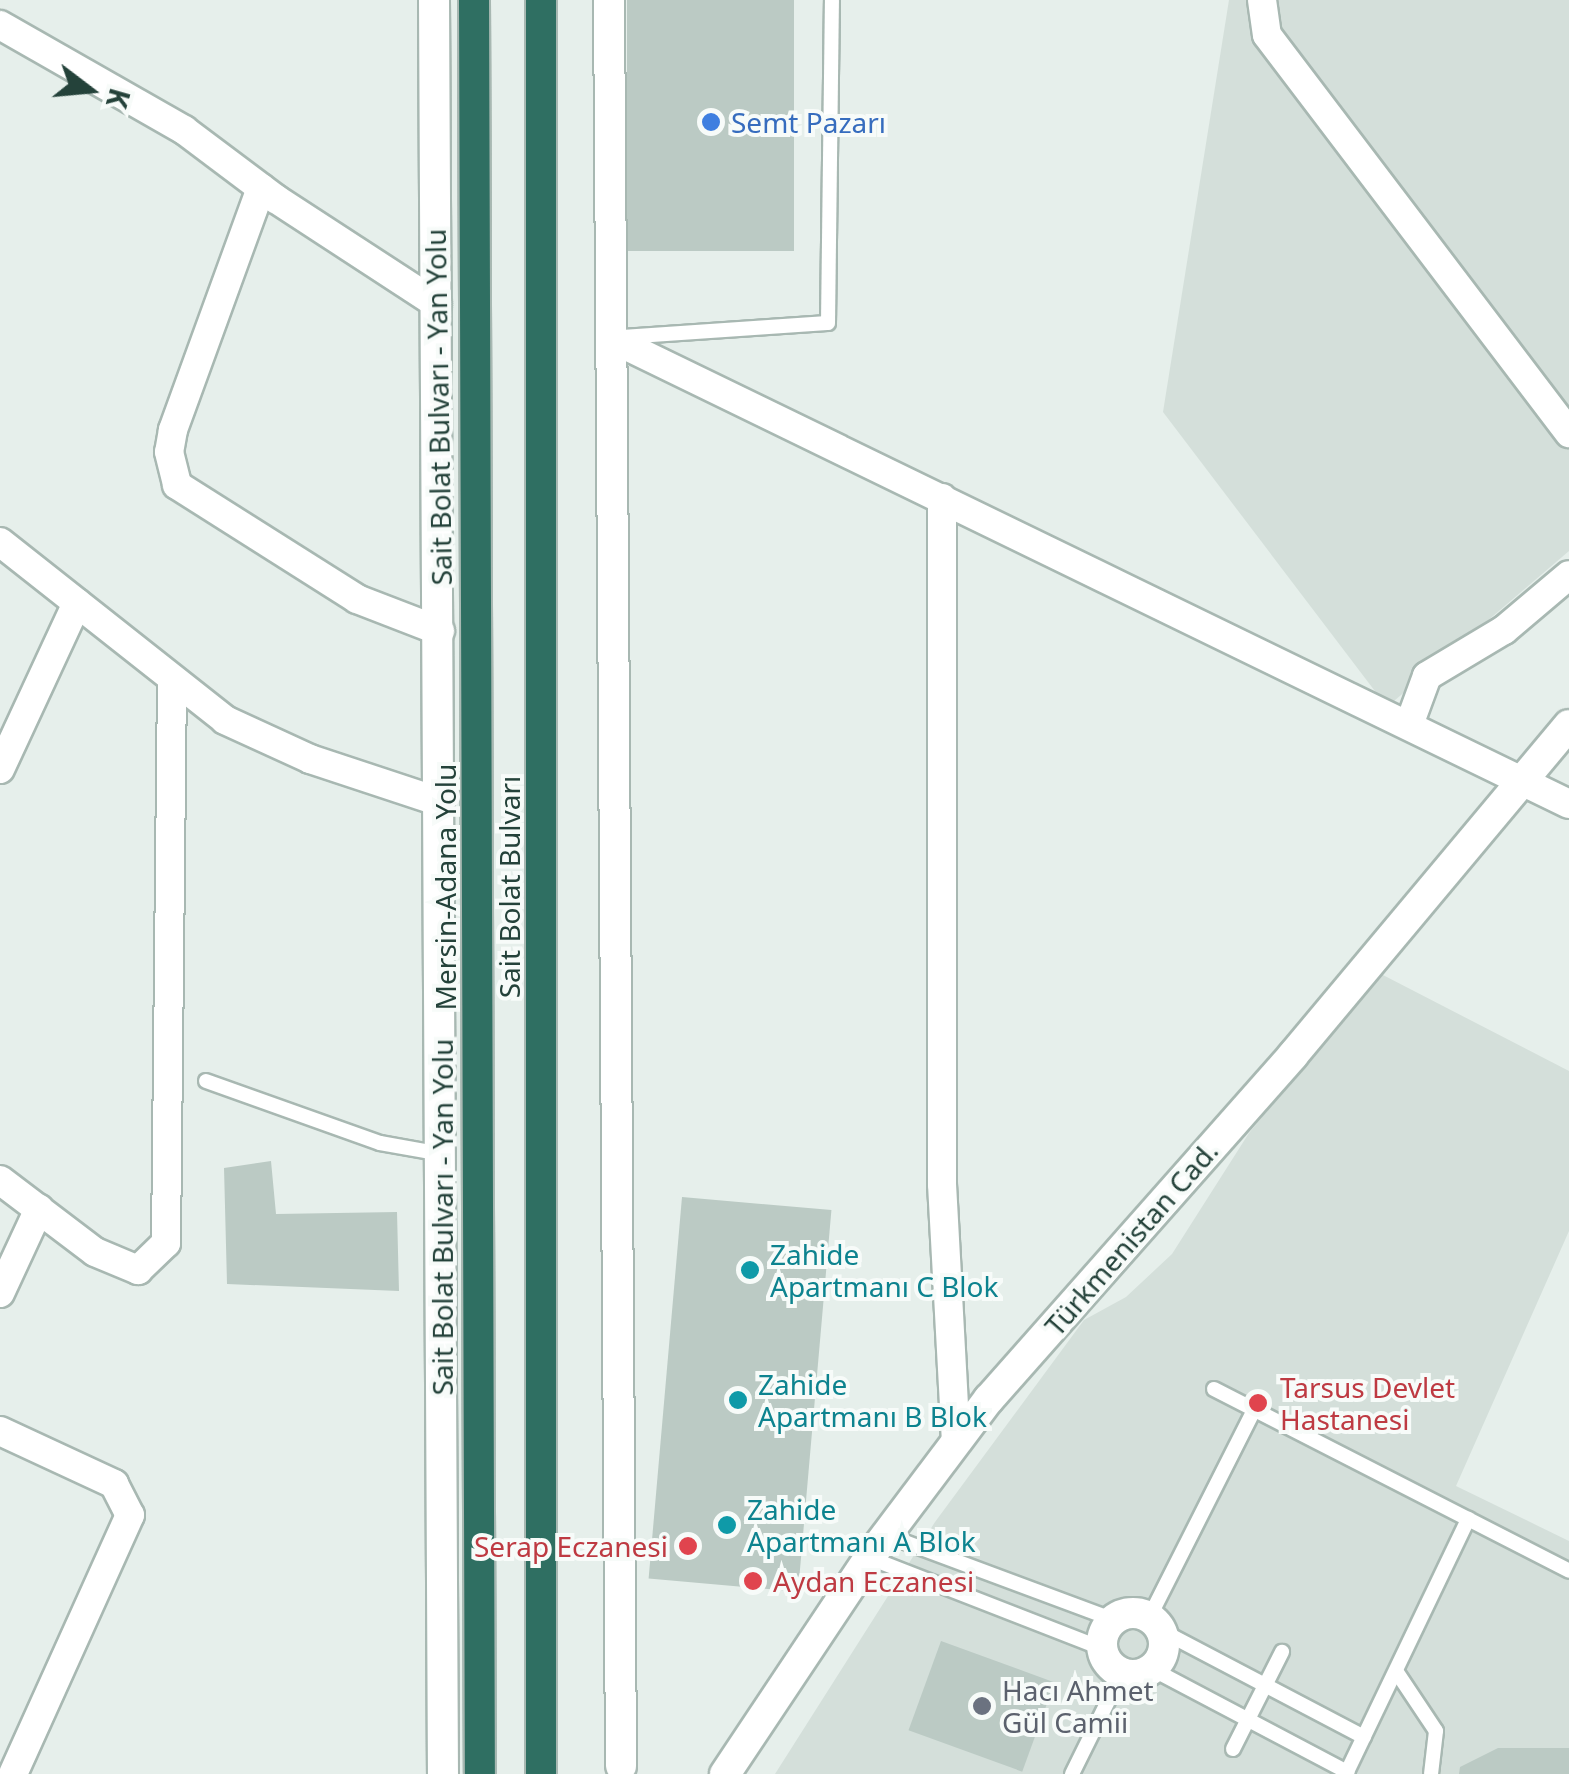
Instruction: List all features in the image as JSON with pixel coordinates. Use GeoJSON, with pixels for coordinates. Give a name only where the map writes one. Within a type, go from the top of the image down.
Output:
{"type":"FeatureCollection","features":[{"type":"Feature","properties":{"kind":"highway","name":"Mersin-Adana Yolu"},"geometry":{"type":"LineString","coordinates":[[474,0],[480,1774]]}},
{"type":"Feature","properties":{"kind":"highway","name":"Sait Bolat Bulvarı"},"geometry":{"type":"LineString","coordinates":[[541,0],[541,1774]]}},
{"type":"Feature","properties":{"kind":"street","name":"Sait Bolat Bulvarı - Yan Yolu"},"geometry":{"type":"LineString","coordinates":[[434,0],[444,1774]]}},
{"type":"Feature","properties":{"kind":"street"},"geometry":{"type":"LineString","coordinates":[[609,0],[621,1766]]}},
{"type":"Feature","properties":{"kind":"street"},"geometry":{"type":"LineString","coordinates":[[1262,0],[1267,35],[1569,432]]}},
{"type":"Feature","properties":{"kind":"street"},"geometry":{"type":"LineString","coordinates":[[0,25],[184,130],[261,188],[437,304]]}},
{"type":"Feature","properties":{"kind":"street"},"geometry":{"type":"LineString","coordinates":[[261,188],[173,430],[169,452],[177,486],[357,600],[440,631]]}},
{"type":"Feature","properties":{"kind":"street"},"geometry":{"type":"LineString","coordinates":[[610,338],[1569,804]]}},
{"type":"Feature","properties":{"kind":"street"},"geometry":{"type":"LineString","coordinates":[[942,498],[942,1184],[956,1442]]}},
{"type":"Feature","properties":{"kind":"street"},"geometry":{"type":"LineString","coordinates":[[0,542],[172,682],[225,720],[293,751],[440,802]]}},
{"type":"Feature","properties":{"kind":"street"},"geometry":{"type":"LineString","coordinates":[[1409,725],[1427,676],[1504,630],[1569,575]]}},
{"type":"Feature","properties":{"kind":"street"},"geometry":{"type":"LineString","coordinates":[[0,769],[78,604]]}},
{"type":"Feature","properties":{"kind":"street"},"geometry":{"type":"LineString","coordinates":[[0,1180],[95,1252],[138,1270],[166,1243],[172,682]]}},
{"type":"Feature","properties":{"kind":"street","name":"Türkmenistan Cad."},"geometry":{"type":"LineString","coordinates":[[725,1774],[877,1547],[956,1442],[1569,725]]}},
{"type":"Feature","properties":{"kind":"street"},"geometry":{"type":"LineString","coordinates":[[0,1293],[38,1210]]}},
{"type":"Feature","properties":{"kind":"street"},"geometry":{"type":"LineString","coordinates":[[0,1431],[114,1484],[130,1515],[14,1774]]}},
{"type":"Feature","properties":{"kind":"street"},"geometry":{"type":"LineString","coordinates":[[1132,1613],[1155,1624],[1164,1651],[1152,1669],[1122,1674],[1103,1649],[1114,1620],[1132,1613]]}},
{"type":"Feature","properties":{"kind":"lane"},"geometry":{"type":"LineString","coordinates":[[610,338],[828,323],[832,0]]}},
{"type":"Feature","properties":{"kind":"lane"},"geometry":{"type":"LineString","coordinates":[[206,1081],[380,1143],[441,1154]]}},
{"type":"Feature","properties":{"kind":"lane"},"geometry":{"type":"LineString","coordinates":[[1214,1389],[1569,1572]]}},
{"type":"Feature","properties":{"kind":"lane"},"geometry":{"type":"LineString","coordinates":[[1254,1410],[1155,1624],[1264,1687],[1364,1737]]}},
{"type":"Feature","properties":{"kind":"lane"},"geometry":{"type":"LineString","coordinates":[[1152,1669],[1347,1773],[1468,1519]]}},
{"type":"Feature","properties":{"kind":"lane"},"geometry":{"type":"LineString","coordinates":[[877,1547],[1114,1620]]}},
{"type":"Feature","properties":{"kind":"lane"},"geometry":{"type":"LineString","coordinates":[[877,1547],[1103,1649]]}},
{"type":"Feature","properties":{"kind":"lane"},"geometry":{"type":"LineString","coordinates":[[1233,1749],[1282,1652]]}},
{"type":"Feature","properties":{"kind":"lane"},"geometry":{"type":"LineString","coordinates":[[1396,1671],[1436,1732],[1431,1774]]}},
{"type":"Feature","properties":{"kind":"lane"},"geometry":{"type":"LineString","coordinates":[[1072,1774],[1122,1674]]}},
{"type":"Feature","properties":{"kind":"shaded area"},"geometry":{"type":"Polygon","coordinates":[[[1229,0],[1569,0],[1569,551],[1387,707],[1163,412],[1229,0]]]}},
{"type":"Feature","properties":{"kind":"shaded area","name":"Tarsus Devlet Hastanesi"},"geometry":{"type":"Polygon","coordinates":[[[1381,974],[1569,1071],[1569,1231],[1456,1486],[1569,1541],[1569,1774],[775,1774],[935,1522],[1084,1320],[1126,1297],[1172,1254],[1249,1133],[1381,974]]]}},
{"type":"Feature","properties":{"kind":"building","name":"Semt Pazarı"},"geometry":{"type":"Polygon","coordinates":[[[627,0],[794,0],[794,251],[627,251],[627,0]]]}},
{"type":"Feature","properties":{"kind":"building"},"geometry":{"type":"Polygon","coordinates":[[[271,1161],[276,1214],[397,1212],[399,1291],[227,1284],[224,1168],[271,1161]]]}},
{"type":"Feature","properties":{"kind":"building"},"geometry":{"type":"Polygon","coordinates":[[[682,1197],[831,1210],[798,1592],[649,1579],[682,1197]]]}},
{"type":"Feature","properties":{"kind":"building","name":"Hacı Ahmet Gül Camii"},"geometry":{"type":"Polygon","coordinates":[[[941,1641],[1055,1682],[1022,1772],[909,1730],[941,1641]]]}},
{"type":"Feature","properties":{"kind":"building"},"geometry":{"type":"Polygon","coordinates":[[[1498,1748],[1569,1748],[1569,1774],[1459,1774],[1460,1767],[1498,1748]]]}},
{"type":"Feature","properties":{"kind":"place","name":"Semt Pazarı"},"geometry":{"type":"Point","coordinates":[711,122]}},
{"type":"Feature","properties":{"kind":"place","name":"Zahide Apartmanı C Blok"},"geometry":{"type":"Point","coordinates":[750,1270]}},
{"type":"Feature","properties":{"kind":"place","name":"Zahide Apartmanı B Blok"},"geometry":{"type":"Point","coordinates":[738,1400]}},
{"type":"Feature","properties":{"kind":"place","name":"Tarsus Devlet Hastanesi"},"geometry":{"type":"Point","coordinates":[1258,1403]}},
{"type":"Feature","properties":{"kind":"place","name":"Zahide Apartmanı A Blok"},"geometry":{"type":"Point","coordinates":[727,1525]}},
{"type":"Feature","properties":{"kind":"place","name":"Serap Eczanesi"},"geometry":{"type":"Point","coordinates":[688,1546]}},
{"type":"Feature","properties":{"kind":"place","name":"Aydan Eczanesi"},"geometry":{"type":"Point","coordinates":[753,1581]}},
{"type":"Feature","properties":{"kind":"place","name":"Hacı Ahmet Gül Camii"},"geometry":{"type":"Point","coordinates":[982,1706]}}]}
